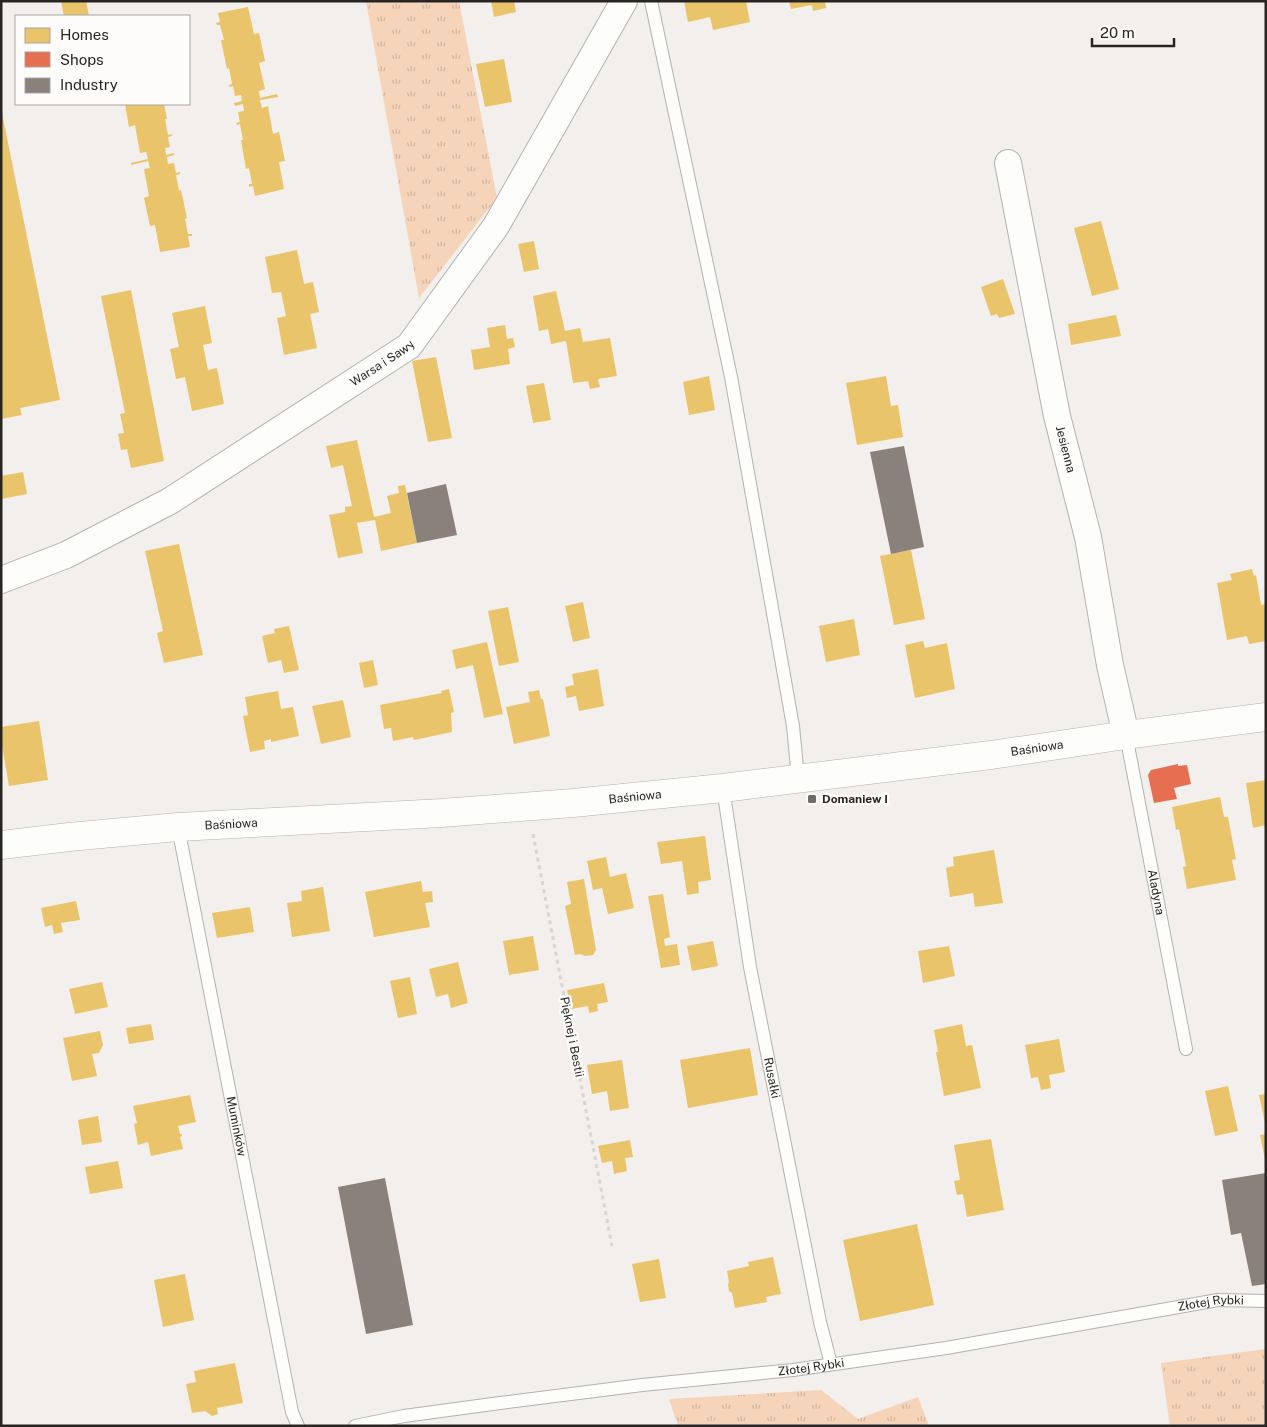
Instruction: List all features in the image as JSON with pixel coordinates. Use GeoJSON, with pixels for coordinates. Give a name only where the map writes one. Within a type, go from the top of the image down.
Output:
{"type":"FeatureCollection","features":[{"type":"Feature","properties":{"kind":"main road","name":"Baśniowa"},"geometry":{"type":"LineString","coordinates":[[1,845],[178,827],[530,807],[723,788],[991,755],[1126,735],[1266,718]]}},
{"type":"Feature","properties":{"kind":"street","name":"Warsa i Sawy"},"geometry":{"type":"LineString","coordinates":[[1,580],[66,555],[170,502],[409,346],[496,226],[624,1]]}},
{"type":"Feature","properties":{"kind":"street","name":"Jesienna"},"geometry":{"type":"LineString","coordinates":[[1008,163],[1057,416],[1088,537],[1110,664],[1126,735]]}},
{"type":"Feature","properties":{"kind":"lane"},"geometry":{"type":"LineString","coordinates":[[651,1],[731,377],[793,726],[798,778]]}},
{"type":"Feature","properties":{"kind":"lane","name":"Aladyna"},"geometry":{"type":"LineString","coordinates":[[1126,735],[1186,1049]]}},
{"type":"Feature","properties":{"kind":"lane","name":"Rusałki"},"geometry":{"type":"LineString","coordinates":[[723,788],[750,967],[820,1322],[831,1364]]}},
{"type":"Feature","properties":{"kind":"lane","name":"Muminków"},"geometry":{"type":"LineString","coordinates":[[178,827],[292,1412],[298,1426]]}},
{"type":"Feature","properties":{"kind":"lane","name":"Złotej Rybki"},"geometry":{"type":"LineString","coordinates":[[355,1426],[404,1416],[500,1403],[642,1385],[794,1370],[946,1348],[1218,1300],[1266,1302]]}},
{"type":"Feature","properties":{"kind":"path","name":"Pięknej i Bestii"},"geometry":{"type":"LineString","coordinates":[[532,828],[612,1246]]}},
{"type":"Feature","properties":{"kind":"green space"},"geometry":{"type":"Polygon","coordinates":[[[366,1],[459,1],[497,198],[419,298],[366,1]]]}},
{"type":"Feature","properties":{"kind":"green space"},"geometry":{"type":"Polygon","coordinates":[[[1266,1349],[1266,1426],[1170,1426],[1161,1363],[1266,1349]]]}},
{"type":"Feature","properties":{"kind":"green space"},"geometry":{"type":"Polygon","coordinates":[[[821,1390],[858,1419],[918,1397],[929,1426],[678,1426],[669,1399],[821,1390]]]}},
{"type":"Feature","properties":{"kind":"building: Homes"},"geometry":{"type":"Polygon","coordinates":[[[61,1],[86,1],[89,15],[64,15],[61,1]]]}},
{"type":"Feature","properties":{"kind":"building: Homes"},"geometry":{"type":"Polygon","coordinates":[[[491,1],[514,1],[516,12],[494,17],[491,1]]]}},
{"type":"Feature","properties":{"kind":"building: Homes"},"geometry":{"type":"Polygon","coordinates":[[[684,1],[746,1],[750,22],[713,30],[710,17],[688,22],[684,1]]]}},
{"type":"Feature","properties":{"kind":"building: Homes"},"geometry":{"type":"Polygon","coordinates":[[[789,1],[825,1],[826,8],[813,11],[812,5],[791,9],[789,1]]]}},
{"type":"Feature","properties":{"kind":"building: Homes"},"geometry":{"type":"Polygon","coordinates":[[[248,7],[254,34],[259,33],[265,61],[259,63],[265,89],[259,91],[260,98],[277,94],[278,97],[260,100],[262,108],[268,106],[273,134],[279,132],[285,161],[279,162],[284,189],[255,196],[253,186],[249,187],[249,184],[252,184],[249,168],[246,169],[240,124],[237,125],[236,123],[240,122],[238,112],[244,111],[243,104],[235,106],[234,103],[242,101],[241,95],[235,96],[233,86],[229,87],[232,84],[221,40],[224,40],[220,25],[216,23],[220,22],[218,13],[248,7]]]}},
{"type":"Feature","properties":{"kind":"building: Homes"},"geometry":{"type":"Polygon","coordinates":[[[504,59],[512,102],[485,107],[476,64],[504,59]]]}},
{"type":"Feature","properties":{"kind":"building: Homes"},"geometry":{"type":"Polygon","coordinates":[[[125,105],[164,105],[168,135],[172,134],[172,136],[168,137],[170,147],[165,148],[166,155],[174,153],[174,155],[167,157],[168,164],[174,163],[176,173],[180,172],[180,174],[176,175],[187,218],[185,219],[188,234],[192,234],[192,236],[188,236],[190,247],[160,252],[155,225],[150,226],[144,198],[149,196],[144,169],[150,168],[148,161],[131,165],[131,163],[148,159],[146,152],[140,153],[135,125],[129,127],[125,105]]]}},
{"type":"Feature","properties":{"kind":"building: Homes"},"geometry":{"type":"Polygon","coordinates":[[[1,108],[60,400],[20,408],[22,415],[1,419],[1,108]]]}},
{"type":"Feature","properties":{"kind":"building: Homes"},"geometry":{"type":"Polygon","coordinates":[[[1101,221],[1119,289],[1092,296],[1074,228],[1101,221]]]}},
{"type":"Feature","properties":{"kind":"building: Homes"},"geometry":{"type":"Polygon","coordinates":[[[534,241],[539,269],[524,272],[518,244],[534,241]]]}},
{"type":"Feature","properties":{"kind":"building: Homes"},"geometry":{"type":"Polygon","coordinates":[[[297,250],[304,284],[313,282],[319,312],[310,314],[317,348],[284,355],[277,318],[286,316],[281,292],[272,293],[265,257],[297,250]]]}},
{"type":"Feature","properties":{"kind":"building: Homes"},"geometry":{"type":"Polygon","coordinates":[[[1003,279],[1015,314],[999,318],[997,314],[991,316],[981,287],[1003,279]]]}},
{"type":"Feature","properties":{"kind":"building: Homes"},"geometry":{"type":"Polygon","coordinates":[[[131,290],[164,461],[131,468],[127,449],[121,450],[118,434],[124,433],[120,414],[125,413],[101,296],[131,290]]]}},
{"type":"Feature","properties":{"kind":"building: Homes"},"geometry":{"type":"Polygon","coordinates":[[[556,291],[565,331],[580,328],[583,342],[610,338],[617,376],[598,379],[600,387],[590,389],[588,381],[573,383],[566,341],[551,344],[548,329],[539,331],[533,296],[556,291]]]}},
{"type":"Feature","properties":{"kind":"building: Homes"},"geometry":{"type":"Polygon","coordinates":[[[205,306],[212,343],[203,345],[208,370],[217,368],[224,404],[192,411],[185,377],[176,379],[170,349],[179,347],[172,313],[205,306]]]}},
{"type":"Feature","properties":{"kind":"building: Homes"},"geometry":{"type":"Polygon","coordinates":[[[1116,315],[1121,336],[1071,345],[1068,324],[1116,315]]]}},
{"type":"Feature","properties":{"kind":"building: Homes"},"geometry":{"type":"Polygon","coordinates":[[[505,325],[507,339],[513,338],[515,347],[508,349],[510,364],[474,370],[471,350],[490,347],[487,328],[505,325]]]}},
{"type":"Feature","properties":{"kind":"building: Homes"},"geometry":{"type":"Polygon","coordinates":[[[436,357],[452,438],[428,442],[412,361],[436,357]]]}},
{"type":"Feature","properties":{"kind":"building: Homes"},"geometry":{"type":"Polygon","coordinates":[[[709,376],[715,410],[689,415],[683,382],[709,376]]]}},
{"type":"Feature","properties":{"kind":"building: Homes"},"geometry":{"type":"Polygon","coordinates":[[[886,376],[891,406],[898,405],[903,437],[857,445],[846,383],[886,376]]]}},
{"type":"Feature","properties":{"kind":"building: Homes"},"geometry":{"type":"Polygon","coordinates":[[[544,383],[551,420],[533,423],[526,386],[544,383]]]}},
{"type":"Feature","properties":{"kind":"building: Homes"},"geometry":{"type":"Polygon","coordinates":[[[357,440],[374,517],[391,513],[387,496],[399,493],[398,486],[405,485],[417,543],[381,551],[375,520],[357,523],[363,553],[338,558],[329,515],[345,512],[345,507],[352,506],[343,465],[331,468],[326,446],[357,440]]]}},
{"type":"Feature","properties":{"kind":"building: Homes"},"geometry":{"type":"Polygon","coordinates":[[[23,472],[27,494],[1,499],[1,476],[23,472]]]}},
{"type":"Feature","properties":{"kind":"building: Homes"},"geometry":{"type":"Polygon","coordinates":[[[179,544],[203,655],[164,663],[157,633],[163,631],[145,551],[179,544]]]}},
{"type":"Feature","properties":{"kind":"building: Homes"},"geometry":{"type":"Polygon","coordinates":[[[911,550],[925,619],[894,625],[880,556],[911,550]]]}},
{"type":"Feature","properties":{"kind":"building: Homes"},"geometry":{"type":"Polygon","coordinates":[[[1252,569],[1254,576],[1256,575],[1261,605],[1266,604],[1266,641],[1249,644],[1247,636],[1227,640],[1217,583],[1232,580],[1230,574],[1252,569]]]}},
{"type":"Feature","properties":{"kind":"building: Homes"},"geometry":{"type":"Polygon","coordinates":[[[583,602],[590,638],[573,642],[565,606],[583,602]]]}},
{"type":"Feature","properties":{"kind":"building: Homes"},"geometry":{"type":"Polygon","coordinates":[[[508,607],[519,662],[499,666],[488,611],[508,607]]]}},
{"type":"Feature","properties":{"kind":"building: Homes"},"geometry":{"type":"Polygon","coordinates":[[[854,619],[860,655],[826,662],[819,626],[854,619]]]}},
{"type":"Feature","properties":{"kind":"building: Homes"},"geometry":{"type":"Polygon","coordinates":[[[289,626],[299,670],[284,673],[281,660],[268,663],[262,636],[275,633],[274,629],[289,626]]]}},
{"type":"Feature","properties":{"kind":"building: Homes"},"geometry":{"type":"Polygon","coordinates":[[[923,641],[925,648],[947,643],[955,689],[915,698],[905,645],[923,641]]]}},
{"type":"Feature","properties":{"kind":"building: Homes"},"geometry":{"type":"Polygon","coordinates":[[[487,642],[503,714],[484,718],[473,665],[456,669],[452,650],[487,642]]]}},
{"type":"Feature","properties":{"kind":"building: Homes"},"geometry":{"type":"Polygon","coordinates":[[[373,660],[378,685],[364,688],[359,663],[373,660]]]}},
{"type":"Feature","properties":{"kind":"building: Homes"},"geometry":{"type":"Polygon","coordinates":[[[598,669],[604,706],[579,711],[576,696],[567,698],[565,687],[574,685],[572,674],[598,669]]]}},
{"type":"Feature","properties":{"kind":"building: Homes"},"geometry":{"type":"Polygon","coordinates":[[[449,689],[454,712],[451,713],[452,732],[414,740],[413,737],[393,741],[391,728],[384,729],[380,705],[442,693],[441,691],[449,689]]]}},
{"type":"Feature","properties":{"kind":"building: Homes"},"geometry":{"type":"Polygon","coordinates":[[[539,690],[541,699],[543,699],[550,736],[514,744],[506,707],[530,702],[528,692],[539,690]]]}},
{"type":"Feature","properties":{"kind":"building: Homes"},"geometry":{"type":"Polygon","coordinates":[[[278,691],[281,709],[293,707],[299,736],[271,742],[271,739],[264,741],[265,749],[250,752],[243,716],[248,715],[245,697],[278,691]]]}},
{"type":"Feature","properties":{"kind":"building: Homes"},"geometry":{"type":"Polygon","coordinates":[[[343,700],[351,737],[321,744],[312,706],[343,700]]]}},
{"type":"Feature","properties":{"kind":"building: Homes"},"geometry":{"type":"Polygon","coordinates":[[[39,721],[48,780],[9,786],[1,740],[1,727],[39,721]]]}},
{"type":"Feature","properties":{"kind":"building: Homes"},"geometry":{"type":"Polygon","coordinates":[[[1266,780],[1266,825],[1253,828],[1246,783],[1266,780]]]}},
{"type":"Feature","properties":{"kind":"building: Homes"},"geometry":{"type":"Polygon","coordinates":[[[1220,797],[1224,817],[1228,817],[1236,859],[1232,860],[1236,880],[1187,889],[1183,867],[1186,866],[1179,829],[1176,830],[1172,807],[1220,797]]]}},
{"type":"Feature","properties":{"kind":"building: Homes"},"geometry":{"type":"Polygon","coordinates":[[[705,836],[711,880],[698,882],[699,893],[687,895],[682,861],[661,864],[657,842],[705,836]]]}},
{"type":"Feature","properties":{"kind":"building: Homes"},"geometry":{"type":"Polygon","coordinates":[[[994,850],[1003,903],[975,907],[973,893],[950,897],[946,868],[954,866],[953,857],[994,850]]]}},
{"type":"Feature","properties":{"kind":"building: Homes"},"geometry":{"type":"Polygon","coordinates":[[[606,857],[610,877],[626,873],[634,908],[608,914],[602,888],[593,890],[587,861],[606,857]]]}},
{"type":"Feature","properties":{"kind":"building: Homes"},"geometry":{"type":"Polygon","coordinates":[[[584,879],[596,950],[593,955],[585,956],[575,955],[565,906],[571,904],[567,882],[584,879]]]}},
{"type":"Feature","properties":{"kind":"building: Homes"},"geometry":{"type":"Polygon","coordinates":[[[421,881],[423,892],[432,891],[433,902],[425,903],[430,927],[374,937],[365,892],[421,881]]]}},
{"type":"Feature","properties":{"kind":"building: Homes"},"geometry":{"type":"Polygon","coordinates":[[[323,887],[330,931],[292,937],[287,903],[302,901],[301,891],[323,887]]]}},
{"type":"Feature","properties":{"kind":"building: Homes"},"geometry":{"type":"Polygon","coordinates":[[[663,894],[670,937],[664,939],[665,946],[677,944],[680,965],[661,968],[648,896],[663,894]]]}},
{"type":"Feature","properties":{"kind":"building: Homes"},"geometry":{"type":"Polygon","coordinates":[[[76,901],[80,920],[61,923],[63,932],[54,934],[52,925],[45,927],[41,908],[76,901]]]}},
{"type":"Feature","properties":{"kind":"building: Homes"},"geometry":{"type":"Polygon","coordinates":[[[250,907],[254,932],[217,938],[212,913],[250,907]]]}},
{"type":"Feature","properties":{"kind":"building: Homes"},"geometry":{"type":"Polygon","coordinates":[[[533,936],[539,970],[509,975],[503,941],[533,936]]]}},
{"type":"Feature","properties":{"kind":"building: Homes"},"geometry":{"type":"Polygon","coordinates":[[[713,941],[718,966],[692,971],[687,946],[713,941]]]}},
{"type":"Feature","properties":{"kind":"building: Homes"},"geometry":{"type":"Polygon","coordinates":[[[949,946],[955,976],[923,983],[918,951],[949,946]]]}},
{"type":"Feature","properties":{"kind":"building: Homes"},"geometry":{"type":"Polygon","coordinates":[[[458,962],[468,1003],[451,1008],[448,994],[436,997],[429,969],[458,962]]]}},
{"type":"Feature","properties":{"kind":"building: Homes"},"geometry":{"type":"Polygon","coordinates":[[[410,977],[417,1014],[398,1018],[390,981],[410,977]]]}},
{"type":"Feature","properties":{"kind":"building: Homes"},"geometry":{"type":"Polygon","coordinates":[[[102,982],[108,1007],[75,1014],[69,989],[102,982]]]}},
{"type":"Feature","properties":{"kind":"building: Homes"},"geometry":{"type":"Polygon","coordinates":[[[604,983],[608,1002],[597,1004],[598,1011],[589,1013],[588,1006],[571,1009],[567,990],[604,983]]]}},
{"type":"Feature","properties":{"kind":"building: Homes"},"geometry":{"type":"Polygon","coordinates":[[[151,1024],[154,1040],[129,1044],[126,1028],[151,1024]]]}},
{"type":"Feature","properties":{"kind":"building: Homes"},"geometry":{"type":"Polygon","coordinates":[[[962,1024],[966,1046],[972,1045],[981,1088],[944,1096],[934,1030],[962,1024]]]}},
{"type":"Feature","properties":{"kind":"building: Homes"},"geometry":{"type":"Polygon","coordinates":[[[100,1031],[103,1045],[99,1053],[92,1054],[97,1076],[72,1081],[63,1038],[100,1031]]]}},
{"type":"Feature","properties":{"kind":"building: Homes"},"geometry":{"type":"Polygon","coordinates":[[[1059,1039],[1065,1072],[1049,1075],[1051,1088],[1041,1090],[1038,1077],[1031,1078],[1025,1045],[1059,1039]]]}},
{"type":"Feature","properties":{"kind":"building: Homes"},"geometry":{"type":"Polygon","coordinates":[[[750,1048],[758,1095],[688,1108],[680,1060],[750,1048]]]}},
{"type":"Feature","properties":{"kind":"building: Homes"},"geometry":{"type":"Polygon","coordinates":[[[622,1060],[629,1108],[610,1111],[607,1091],[592,1094],[587,1065],[622,1060]]]}},
{"type":"Feature","properties":{"kind":"building: Homes"},"geometry":{"type":"Polygon","coordinates":[[[1228,1086],[1238,1131],[1215,1136],[1205,1091],[1228,1086]]]}},
{"type":"Feature","properties":{"kind":"building: Homes"},"geometry":{"type":"Polygon","coordinates":[[[1266,1094],[1266,1123],[1265,1123],[1259,1095],[1266,1094]]]}},
{"type":"Feature","properties":{"kind":"building: Homes"},"geometry":{"type":"Polygon","coordinates":[[[190,1095],[196,1122],[178,1126],[180,1134],[182,1134],[180,1137],[183,1149],[151,1156],[148,1142],[138,1145],[134,1124],[137,1123],[133,1106],[190,1095]]]}},
{"type":"Feature","properties":{"kind":"building: Homes"},"geometry":{"type":"Polygon","coordinates":[[[98,1116],[102,1142],[82,1145],[78,1120],[98,1116]]]}},
{"type":"Feature","properties":{"kind":"building: Homes"},"geometry":{"type":"Polygon","coordinates":[[[1266,1134],[1266,1160],[1265,1160],[1260,1135],[1266,1134]]]}},
{"type":"Feature","properties":{"kind":"building: Homes"},"geometry":{"type":"Polygon","coordinates":[[[991,1139],[1004,1210],[967,1217],[963,1194],[957,1195],[954,1181],[960,1180],[954,1145],[991,1139]]]}},
{"type":"Feature","properties":{"kind":"building: Homes"},"geometry":{"type":"Polygon","coordinates":[[[630,1140],[633,1157],[625,1158],[627,1171],[614,1174],[612,1161],[602,1163],[598,1146],[630,1140]]]}},
{"type":"Feature","properties":{"kind":"building: Homes"},"geometry":{"type":"Polygon","coordinates":[[[118,1161],[123,1188],[90,1194],[85,1167],[118,1161]]]}},
{"type":"Feature","properties":{"kind":"building: Homes"},"geometry":{"type":"Polygon","coordinates":[[[917,1224],[934,1305],[860,1321],[843,1240],[917,1224]]]}},
{"type":"Feature","properties":{"kind":"building: Homes"},"geometry":{"type":"Polygon","coordinates":[[[773,1257],[781,1294],[766,1297],[767,1302],[735,1308],[732,1293],[729,1291],[727,1271],[749,1266],[748,1262],[773,1257]]]}},
{"type":"Feature","properties":{"kind":"building: Homes"},"geometry":{"type":"Polygon","coordinates":[[[659,1259],[666,1298],[640,1302],[632,1264],[659,1259]]]}},
{"type":"Feature","properties":{"kind":"building: Homes"},"geometry":{"type":"Polygon","coordinates":[[[185,1274],[194,1320],[163,1327],[154,1280],[185,1274]]]}},
{"type":"Feature","properties":{"kind":"building: Homes"},"geometry":{"type":"Polygon","coordinates":[[[235,1363],[243,1403],[217,1408],[218,1414],[212,1416],[205,1411],[192,1413],[186,1384],[196,1382],[194,1371],[235,1363]]]}},
{"type":"Feature","properties":{"kind":"building: Shops"},"geometry":{"type":"Polygon","coordinates":[[[1178,764],[1178,766],[1187,765],[1191,784],[1174,788],[1177,799],[1154,803],[1148,775],[1151,770],[1178,764]]]}},
{"type":"Feature","properties":{"kind":"building: Industry"},"geometry":{"type":"Polygon","coordinates":[[[904,446],[924,547],[891,554],[870,452],[904,446]]]}},
{"type":"Feature","properties":{"kind":"building: Industry"},"geometry":{"type":"Polygon","coordinates":[[[446,484],[457,535],[417,543],[407,493],[446,484]]]}},
{"type":"Feature","properties":{"kind":"building: Industry"},"geometry":{"type":"Polygon","coordinates":[[[1266,1173],[1266,1284],[1252,1286],[1241,1233],[1231,1235],[1222,1180],[1266,1173]]]}},
{"type":"Feature","properties":{"kind":"building: Industry"},"geometry":{"type":"Polygon","coordinates":[[[385,1178],[413,1325],[366,1334],[338,1187],[385,1178]]]}},
{"type":"Feature","properties":{"kind":"place","name":"Domaniew I"},"geometry":{"type":"Point","coordinates":[812,799]}}]}
